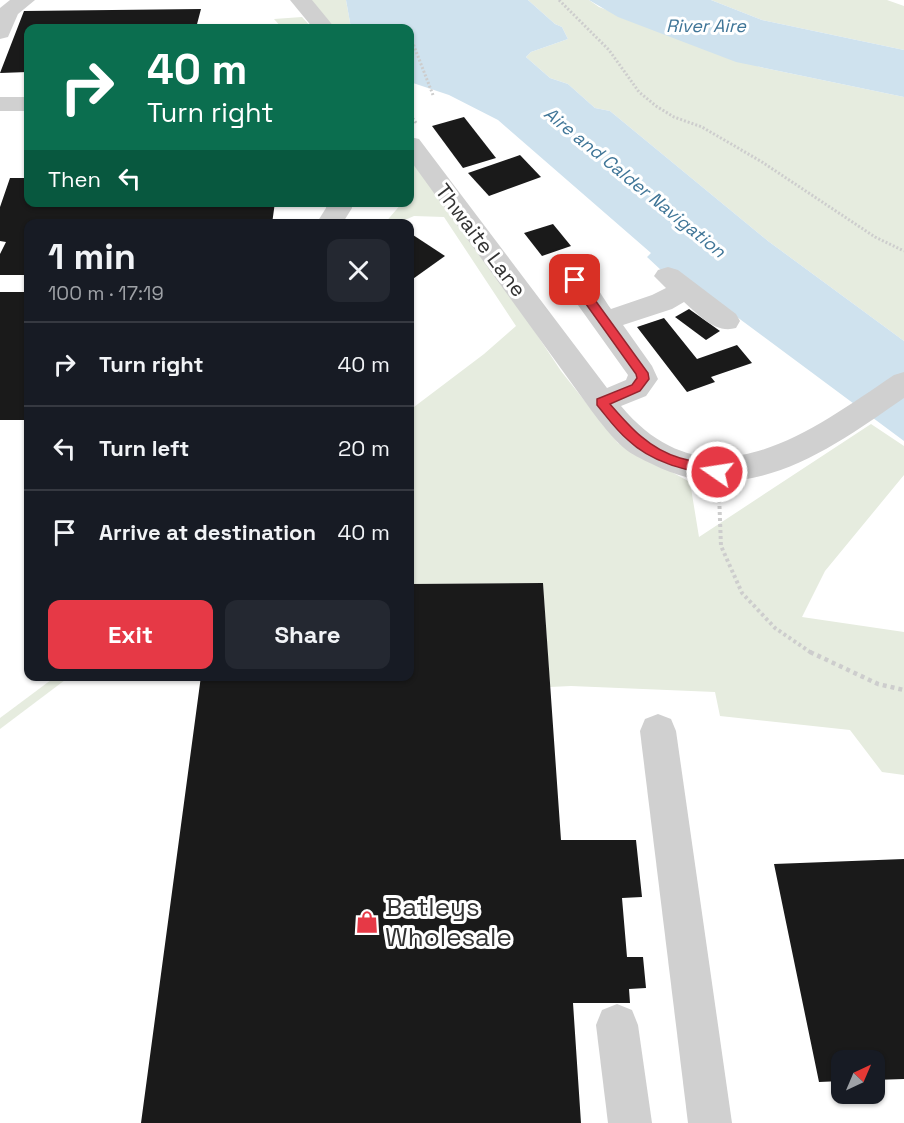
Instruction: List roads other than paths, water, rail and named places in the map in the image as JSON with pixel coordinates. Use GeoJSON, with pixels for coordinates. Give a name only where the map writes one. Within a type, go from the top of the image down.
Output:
{"type":"FeatureCollection","features":[{"type":"Feature","properties":{"kind":"street"},"geometry":{"type":"LineString","coordinates":[[302,0],[321,24]]}},
{"type":"Feature","properties":{"kind":"street"},"geometry":{"type":"LineString","coordinates":[[0,32],[4,17],[15,2]]}},
{"type":"Feature","properties":{"kind":"street"},"geometry":{"type":"LineString","coordinates":[[0,104],[24,104]]}},
{"type":"Feature","properties":{"kind":"street","name":"Thwaite Lane"},"geometry":{"type":"LineString","coordinates":[[414,149],[601,402],[642,446],[675,462],[717,472],[764,465],[798,451],[904,383]]}},
{"type":"Feature","properties":{"kind":"street"},"geometry":{"type":"LineString","coordinates":[[575,280],[642,373],[643,379],[636,388],[601,402]]}},
{"type":"Feature","properties":{"kind":"street"},"geometry":{"type":"LineString","coordinates":[[604,321],[662,302],[675,282],[726,321]]}},
{"type":"Feature","properties":{"kind":"street"},"geometry":{"type":"LineString","coordinates":[[658,731],[710,1123]]}},
{"type":"Feature","properties":{"kind":"street"},"geometry":{"type":"LineString","coordinates":[[617,1025],[630,1123]]}},
{"type":"Feature","properties":{"kind":"water","name":"Aire and Calder Navigation"},"geometry":{"type":"Polygon","coordinates":[[[346,0],[528,0],[555,24],[562,27],[568,39],[531,52],[526,57],[550,78],[568,84],[595,108],[610,111],[768,241],[904,341],[904,441],[737,317],[662,271],[647,257],[651,253],[498,120],[449,95],[414,83],[414,24],[350,24],[346,0]]]}},
{"type":"Feature","properties":{"kind":"water","name":"River Aire"},"geometry":{"type":"Polygon","coordinates":[[[589,0],[711,0],[762,20],[904,50],[904,97],[736,62],[618,17],[589,0]]]}},
{"type":"Feature","properties":{"kind":"place","name":"Batleys Wholesale"},"geometry":{"type":"Point","coordinates":[367,922]}}]}
